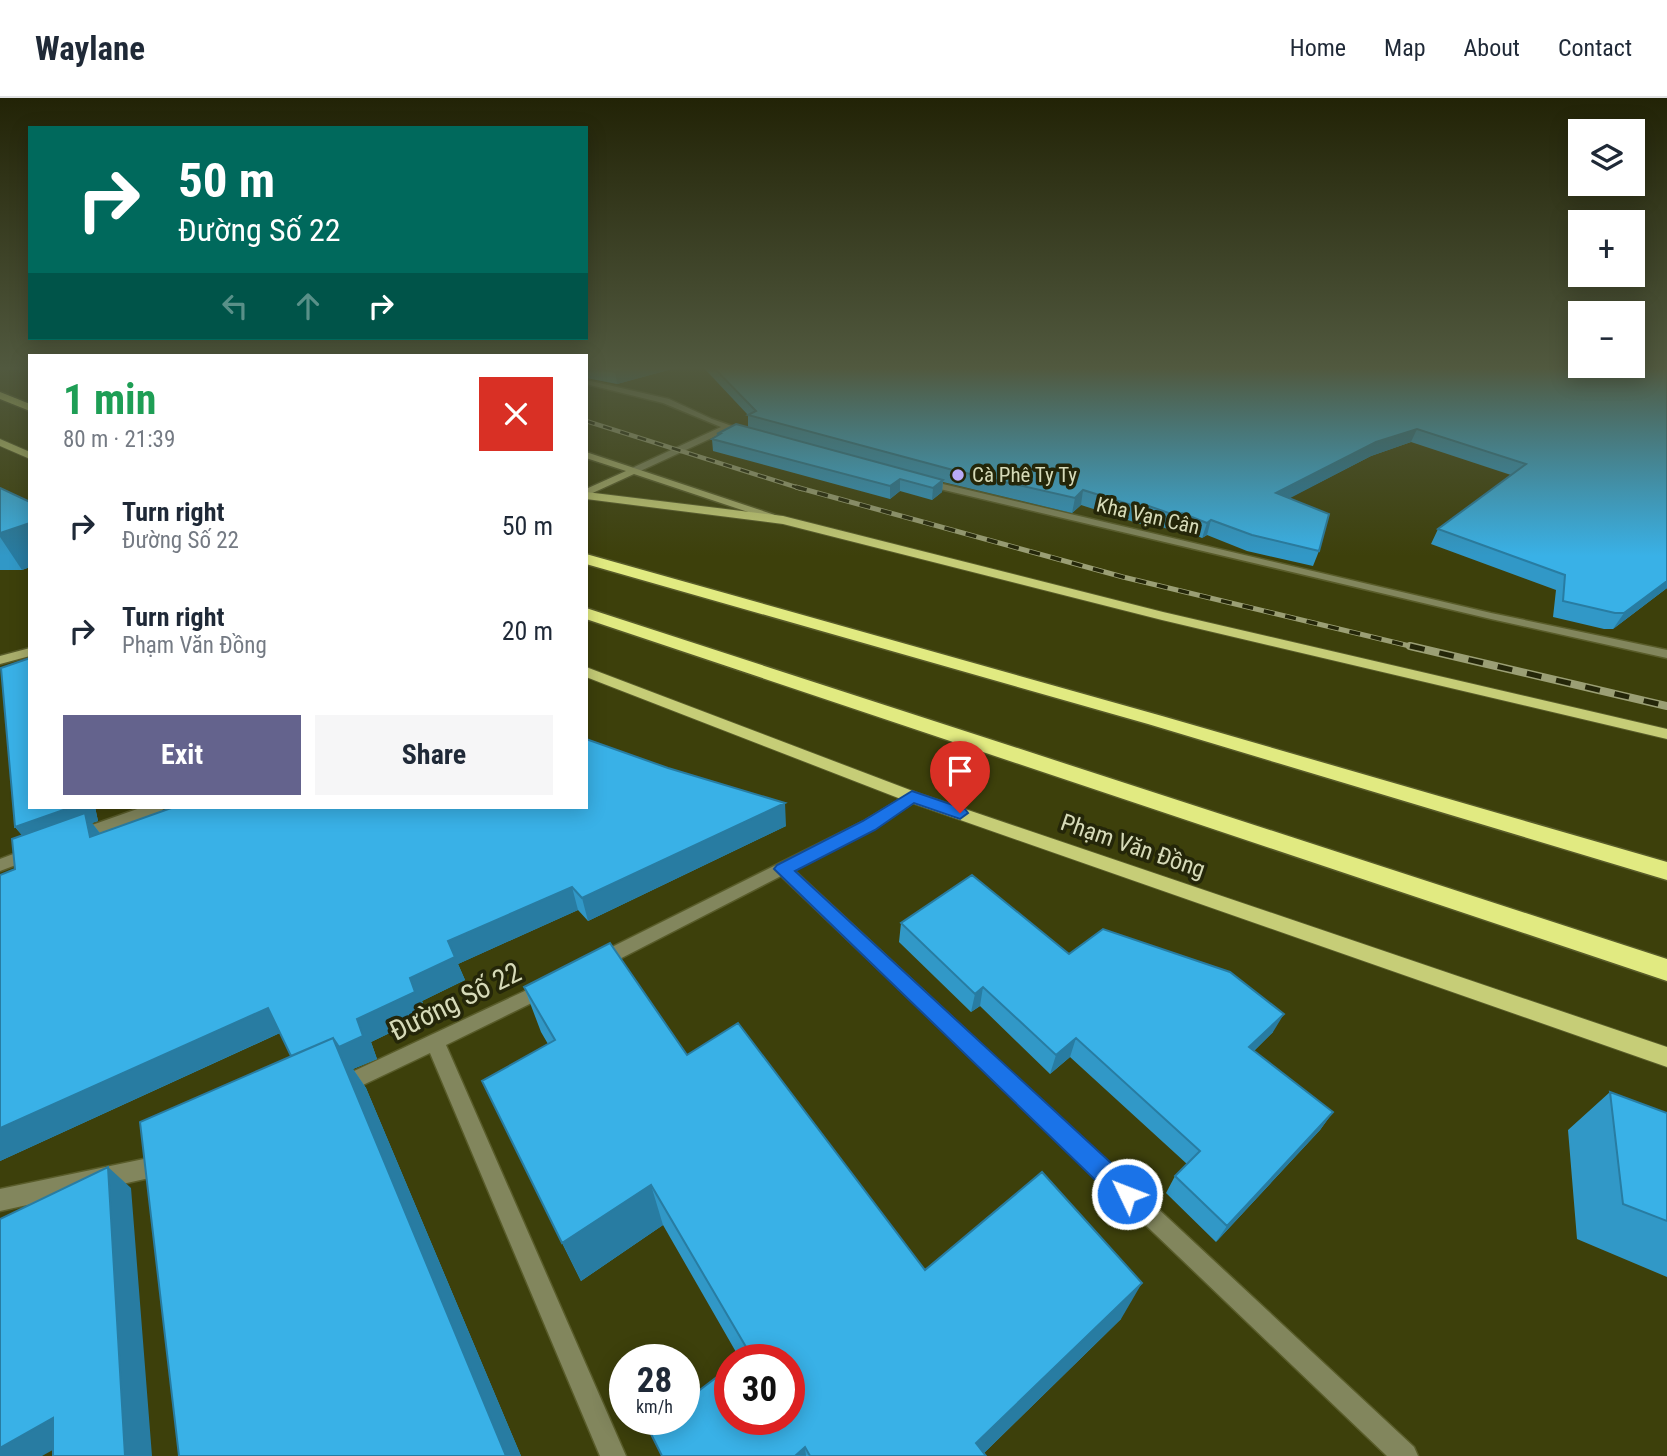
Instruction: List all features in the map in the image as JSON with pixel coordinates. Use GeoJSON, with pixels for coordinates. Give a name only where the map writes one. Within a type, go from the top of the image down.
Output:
{"type":"FeatureCollection","features":[{"type":"Feature","properties":{"kind":"highway"},"geometry":{"type":"LineString","coordinates":[[588,560],[1142,717],[1667,871]]}},
{"type":"Feature","properties":{"kind":"highway","name":"Phạm Văn Đồng"},"geometry":{"type":"LineString","coordinates":[[588,614],[1667,970]]}},
{"type":"Feature","properties":{"kind":"main road"},"geometry":{"type":"LineString","coordinates":[[0,442],[28,455]]}},
{"type":"Feature","properties":{"kind":"main road"},"geometry":{"type":"LineString","coordinates":[[588,494],[783,520],[1162,616],[1667,734]]}},
{"type":"Feature","properties":{"kind":"main road","name":"Phạm Văn Đồng"},"geometry":{"type":"LineString","coordinates":[[588,673],[912,797],[1667,1057]]}},
{"type":"Feature","properties":{"kind":"street"},"geometry":{"type":"LineString","coordinates":[[588,493],[724,429]]}},
{"type":"Feature","properties":{"kind":"street"},"geometry":{"type":"LineString","coordinates":[[736,429],[750,434]]}},
{"type":"Feature","properties":{"kind":"street"},"geometry":{"type":"LineString","coordinates":[[588,456],[783,520]]}},
{"type":"Feature","properties":{"kind":"street","name":"Kha Vạn Cân"},"geometry":{"type":"LineString","coordinates":[[919,481],[1491,616],[1667,654]]}},
{"type":"Feature","properties":{"kind":"street"},"geometry":{"type":"LineString","coordinates":[[0,660],[28,653]]}},
{"type":"Feature","properties":{"kind":"street"},"geometry":{"type":"LineString","coordinates":[[584,969],[869,825],[912,797]]}},
{"type":"Feature","properties":{"kind":"street"},"geometry":{"type":"LineString","coordinates":[[0,865],[152,809]]}},
{"type":"Feature","properties":{"kind":"street"},"geometry":{"type":"LineString","coordinates":[[783,869],[1405,1456]]}},
{"type":"Feature","properties":{"kind":"street","name":"Đường Số 22"},"geometry":{"type":"LineString","coordinates":[[323,1095],[436,1044],[560,981]]}},
{"type":"Feature","properties":{"kind":"street"},"geometry":{"type":"LineString","coordinates":[[436,1044],[613,1456]]}},
{"type":"Feature","properties":{"kind":"street"},"geometry":{"type":"LineString","coordinates":[[0,1200],[173,1163],[185,1157]]}},
{"type":"Feature","properties":{"kind":"building"},"geometry":{"type":"Polygon","coordinates":[[[726,429],[756,429],[943,480],[933,488],[900,479],[890,486],[712,439],[720,434],[717,434],[726,429]]]}},
{"type":"Feature","properties":{"kind":"building"},"geometry":{"type":"Polygon","coordinates":[[[802,429],[1416,429],[1376,442],[1276,493],[1329,514],[1319,551],[1252,535],[1211,520],[1207,523],[1182,513],[1177,516],[1149,506],[1144,509],[1083,490],[1075,498],[953,470],[802,429]]]}},
{"type":"Feature","properties":{"kind":"building"},"geometry":{"type":"Polygon","coordinates":[[[1418,429],[1667,429],[1667,581],[1624,613],[1563,601],[1565,575],[1438,529],[1526,464],[1418,429]]]}},
{"type":"Feature","properties":{"kind":"building"},"geometry":{"type":"Polygon","coordinates":[[[0,488],[28,501],[28,524],[0,533],[0,488]]]}},
{"type":"Feature","properties":{"kind":"building"},"geometry":{"type":"Polygon","coordinates":[[[28,659],[28,809],[66,809],[15,827],[1,668],[28,659]]]}},
{"type":"Feature","properties":{"kind":"building"},"geometry":{"type":"Polygon","coordinates":[[[588,740],[668,768],[785,803],[582,898],[572,887],[448,941],[455,957],[410,978],[415,992],[357,1019],[363,1036],[339,1047],[333,1038],[291,1056],[268,1008],[0,1128],[0,875],[15,869],[12,839],[85,813],[90,837],[168,809],[588,809],[588,740]]]}},
{"type":"Feature","properties":{"kind":"building"},"geometry":{"type":"Polygon","coordinates":[[[972,875],[1069,954],[1103,929],[1230,972],[1284,1014],[1249,1047],[1333,1112],[1227,1226],[1175,1176],[1200,1151],[1076,1038],[1056,1055],[983,987],[975,994],[901,923],[972,875]]]}},
{"type":"Feature","properties":{"kind":"building"},"geometry":{"type":"Polygon","coordinates":[[[610,943],[687,1055],[738,1023],[925,1270],[1042,1172],[1142,1283],[976,1443],[986,1456],[810,1456],[805,1447],[795,1456],[662,1456],[652,1435],[700,1435],[700,1390],[714,1379],[714,1435],[805,1435],[805,1344],[744,1344],[651,1185],[562,1243],[482,1081],[555,1040],[524,987],[610,943]]]}},
{"type":"Feature","properties":{"kind":"building"},"geometry":{"type":"Polygon","coordinates":[[[333,1038],[506,1456],[179,1456],[140,1122],[333,1038]]]}},
{"type":"Feature","properties":{"kind":"building"},"geometry":{"type":"Polygon","coordinates":[[[1610,1092],[1667,1113],[1667,1221],[1623,1204],[1610,1092]]]}},
{"type":"Feature","properties":{"kind":"building"},"geometry":{"type":"Polygon","coordinates":[[[108,1167],[125,1456],[53,1456],[53,1418],[0,1448],[0,1219],[108,1167]]]}},
{"type":"Feature","properties":{"kind":"railway"},"geometry":{"type":"LineString","coordinates":[[613,429],[802,489]]}},
{"type":"Feature","properties":{"kind":"railway"},"geometry":{"type":"LineString","coordinates":[[796,487],[1123,577],[1418,648]]}},
{"type":"Feature","properties":{"kind":"railway"},"geometry":{"type":"LineString","coordinates":[[1410,646],[1667,706]]}},
{"type":"Feature","properties":{"kind":"place","name":"Cà Phê Ty Ty"},"geometry":{"type":"Point","coordinates":[958,475]}},
{"type":"Feature","properties":{"kind":"route"},"geometry":{"type":"LineString","coordinates":[[960,813],[912,797],[869,825],[783,869],[1127,1194]]}}]}
